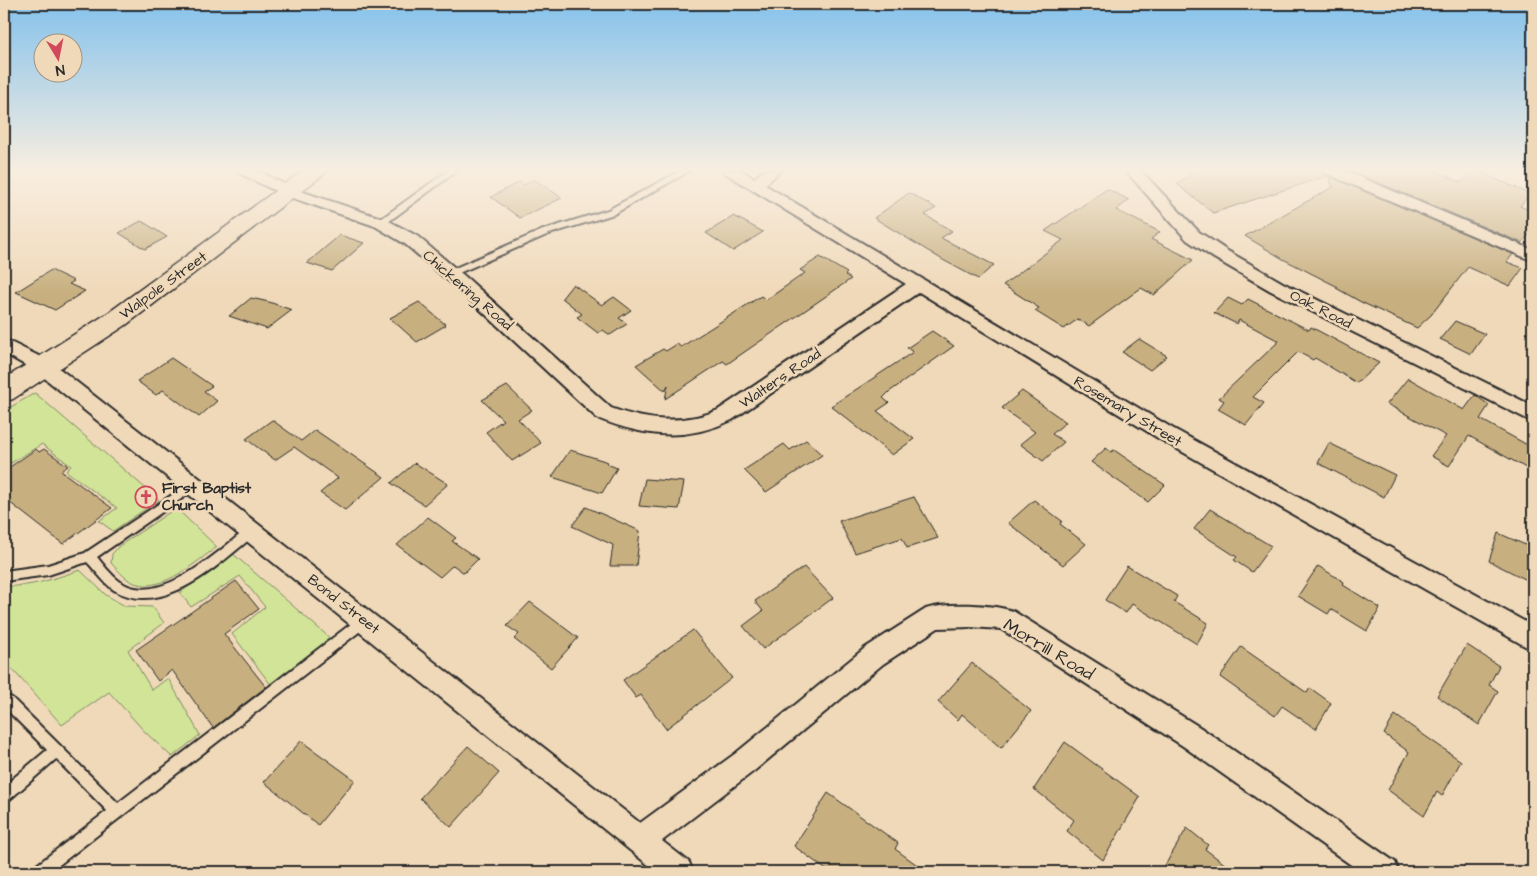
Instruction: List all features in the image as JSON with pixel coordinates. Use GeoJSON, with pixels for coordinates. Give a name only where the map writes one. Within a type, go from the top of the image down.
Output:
{"type":"FeatureCollection","features":[{"type":"Feature","properties":{"kind":"main road","name":"Walpole Street"},"geometry":{"type":"LineString","coordinates":[[4,392],[131,309],[264,211]]}},
{"type":"Feature","properties":{"kind":"street","name":"Chickering Road"},"geometry":{"type":"LineString","coordinates":[[345,211],[381,223],[412,240],[451,273],[604,413],[627,422]]}},
{"type":"Feature","properties":{"kind":"street","name":"Rosemary Street"},"geometry":{"type":"LineString","coordinates":[[798,211],[1203,455],[1533,638]]}},
{"type":"Feature","properties":{"kind":"street","name":"Oak Road"},"geometry":{"type":"LineString","coordinates":[[1170,211],[1193,236],[1220,254],[1292,295],[1533,415]]}},
{"type":"Feature","properties":{"kind":"street"},"geometry":{"type":"LineString","coordinates":[[1426,211],[1533,256]]}},
{"type":"Feature","properties":{"kind":"street","name":"Walters Road"},"geometry":{"type":"LineString","coordinates":[[627,422],[680,428],[705,424],[725,415],[918,284]]}},
{"type":"Feature","properties":{"kind":"street","name":"Bond Street"},"geometry":{"type":"LineString","coordinates":[[4,345],[44,367],[679,872]]}},
{"type":"Feature","properties":{"kind":"street","name":"Morrill Road"},"geometry":{"type":"LineString","coordinates":[[640,840],[745,762],[874,656],[934,617],[970,616],[1005,619],[1192,737],[1385,872]]}},
{"type":"Feature","properties":{"kind":"lane"},"geometry":{"type":"LineString","coordinates":[[381,223],[398,211]]}},
{"type":"Feature","properties":{"kind":"lane"},"geometry":{"type":"LineString","coordinates":[[451,273],[546,232],[613,211]]}},
{"type":"Feature","properties":{"kind":"lane"},"geometry":{"type":"LineString","coordinates":[[4,576],[46,571],[72,564],[89,556],[193,485]]}},
{"type":"Feature","properties":{"kind":"lane"},"geometry":{"type":"LineString","coordinates":[[89,556],[118,586],[130,592],[150,594],[172,588],[187,580],[252,531]]}},
{"type":"Feature","properties":{"kind":"lane"},"geometry":{"type":"LineString","coordinates":[[39,872],[364,620]]}},
{"type":"Feature","properties":{"kind":"lane"},"geometry":{"type":"LineString","coordinates":[[4,706],[8,702],[117,812]]}},
{"type":"Feature","properties":{"kind":"lane"},"geometry":{"type":"LineString","coordinates":[[4,795],[57,750]]}},
{"type":"Feature","properties":{"kind":"green space"},"geometry":{"type":"Polygon","coordinates":[[[35,393],[159,500],[113,531],[99,521],[117,508],[66,471],[71,466],[42,444],[11,463],[4,459],[4,411],[35,393]]]}},
{"type":"Feature","properties":{"kind":"green space"},"geometry":{"type":"Polygon","coordinates":[[[176,508],[217,547],[190,567],[169,579],[148,585],[130,581],[111,563],[112,554],[119,546],[176,508]]]}},
{"type":"Feature","properties":{"kind":"green space"},"geometry":{"type":"Polygon","coordinates":[[[232,553],[331,639],[272,686],[232,634],[265,607],[240,576],[191,607],[180,593],[232,553]]]}},
{"type":"Feature","properties":{"kind":"green space"},"geometry":{"type":"Polygon","coordinates":[[[80,570],[106,595],[125,606],[153,607],[164,623],[128,650],[152,690],[168,678],[200,735],[172,757],[145,732],[109,692],[62,725],[4,660],[4,586],[33,584],[80,570]]]}},
{"type":"Feature","properties":{"kind":"building"},"geometry":{"type":"Polygon","coordinates":[[[510,211],[535,211],[520,218],[510,211]]]}},
{"type":"Feature","properties":{"kind":"building"},"geometry":{"type":"Polygon","coordinates":[[[884,211],[931,211],[925,215],[952,231],[941,238],[994,265],[978,279],[874,218],[884,211]]]}},
{"type":"Feature","properties":{"kind":"building"},"geometry":{"type":"Polygon","coordinates":[[[1075,211],[1118,211],[1160,232],[1151,239],[1193,260],[1154,295],[1141,288],[1089,326],[1078,319],[1064,329],[1035,311],[1039,308],[1003,285],[1063,240],[1045,231],[1075,211]]]}},
{"type":"Feature","properties":{"kind":"building"},"geometry":{"type":"Polygon","coordinates":[[[1290,211],[1411,211],[1513,254],[1507,262],[1523,268],[1510,286],[1468,267],[1431,315],[1417,328],[1361,302],[1336,288],[1338,287],[1283,259],[1245,236],[1290,211]]]}},
{"type":"Feature","properties":{"kind":"building"},"geometry":{"type":"Polygon","coordinates":[[[1445,211],[1531,211],[1533,212],[1533,230],[1522,243],[1445,211]]]}},
{"type":"Feature","properties":{"kind":"building"},"geometry":{"type":"Polygon","coordinates":[[[734,216],[763,232],[733,251],[706,233],[734,216]]]}},
{"type":"Feature","properties":{"kind":"building"},"geometry":{"type":"Polygon","coordinates":[[[141,221],[167,237],[145,249],[119,233],[141,221]]]}},
{"type":"Feature","properties":{"kind":"building"},"geometry":{"type":"Polygon","coordinates":[[[340,235],[364,243],[332,271],[307,263],[340,235]]]}},
{"type":"Feature","properties":{"kind":"building"},"geometry":{"type":"Polygon","coordinates":[[[820,257],[847,273],[845,275],[851,279],[727,364],[723,361],[665,399],[668,385],[665,391],[636,365],[663,349],[666,351],[677,344],[681,347],[761,296],[766,300],[805,273],[800,270],[820,257]]]}},
{"type":"Feature","properties":{"kind":"building"},"geometry":{"type":"Polygon","coordinates":[[[51,270],[74,281],[69,284],[85,291],[55,310],[16,292],[51,270]]]}},
{"type":"Feature","properties":{"kind":"building"},"geometry":{"type":"Polygon","coordinates":[[[573,284],[602,305],[614,297],[631,310],[619,318],[627,324],[610,335],[603,330],[598,333],[577,317],[582,314],[562,298],[573,284]]]}},
{"type":"Feature","properties":{"kind":"building"},"geometry":{"type":"Polygon","coordinates":[[[251,298],[292,310],[267,329],[229,316],[251,298]]]}},
{"type":"Feature","properties":{"kind":"building"},"geometry":{"type":"Polygon","coordinates":[[[1228,298],[1242,305],[1248,299],[1309,330],[1311,327],[1379,363],[1357,383],[1315,358],[1313,360],[1298,352],[1253,397],[1264,403],[1246,425],[1218,409],[1224,401],[1219,398],[1279,341],[1239,320],[1237,324],[1214,313],[1228,298]]]}},
{"type":"Feature","properties":{"kind":"building"},"geometry":{"type":"Polygon","coordinates":[[[419,302],[446,325],[417,342],[390,318],[419,302]]]}},
{"type":"Feature","properties":{"kind":"building"},"geometry":{"type":"Polygon","coordinates":[[[1455,321],[1485,334],[1471,354],[1440,339],[1455,321]]]}},
{"type":"Feature","properties":{"kind":"building"},"geometry":{"type":"Polygon","coordinates":[[[932,331],[954,346],[889,392],[883,398],[889,403],[877,411],[914,439],[892,455],[831,406],[913,352],[907,348],[932,331]]]}},
{"type":"Feature","properties":{"kind":"building"},"geometry":{"type":"Polygon","coordinates":[[[1139,339],[1167,356],[1150,370],[1122,352],[1139,339]]]}},
{"type":"Feature","properties":{"kind":"building"},"geometry":{"type":"Polygon","coordinates":[[[171,358],[212,386],[204,391],[217,401],[199,417],[163,390],[156,395],[137,381],[171,358]]]}},
{"type":"Feature","properties":{"kind":"building"},"geometry":{"type":"Polygon","coordinates":[[[1408,378],[1464,410],[1475,395],[1489,405],[1480,419],[1533,448],[1533,472],[1469,436],[1449,466],[1431,456],[1446,436],[1387,404],[1408,378]]]}},
{"type":"Feature","properties":{"kind":"building"},"geometry":{"type":"Polygon","coordinates":[[[507,386],[532,410],[518,419],[541,443],[512,461],[486,432],[503,420],[482,400],[507,386]]]}},
{"type":"Feature","properties":{"kind":"building"},"geometry":{"type":"Polygon","coordinates":[[[1022,391],[1066,422],[1052,434],[1064,442],[1043,461],[1020,444],[1035,432],[1002,408],[1022,391]]]}},
{"type":"Feature","properties":{"kind":"building"},"geometry":{"type":"Polygon","coordinates":[[[272,420],[301,441],[315,430],[384,477],[345,510],[320,493],[338,478],[294,447],[275,460],[246,439],[272,420]]]}},
{"type":"Feature","properties":{"kind":"building"},"geometry":{"type":"Polygon","coordinates":[[[806,440],[822,455],[766,492],[744,470],[784,444],[790,450],[806,440]]]}},
{"type":"Feature","properties":{"kind":"building"},"geometry":{"type":"Polygon","coordinates":[[[1329,443],[1395,475],[1384,497],[1318,463],[1329,443]]]}},
{"type":"Feature","properties":{"kind":"building"},"geometry":{"type":"Polygon","coordinates":[[[1106,448],[1111,452],[1114,450],[1165,485],[1148,502],[1091,462],[1106,448]]]}},
{"type":"Feature","properties":{"kind":"building"},"geometry":{"type":"Polygon","coordinates":[[[36,449],[39,452],[44,449],[68,466],[61,471],[112,508],[63,544],[4,498],[4,471],[36,449]]]}},
{"type":"Feature","properties":{"kind":"building"},"geometry":{"type":"Polygon","coordinates":[[[570,450],[608,462],[607,464],[617,468],[602,493],[552,477],[570,450]]]}},
{"type":"Feature","properties":{"kind":"building"},"geometry":{"type":"Polygon","coordinates":[[[415,463],[448,484],[424,505],[391,483],[415,463]]]}},
{"type":"Feature","properties":{"kind":"building"},"geometry":{"type":"Polygon","coordinates":[[[645,479],[684,482],[679,509],[639,506],[645,479]]]}},
{"type":"Feature","properties":{"kind":"building"},"geometry":{"type":"Polygon","coordinates":[[[914,497],[938,538],[907,548],[902,538],[855,553],[839,521],[914,497]]]}},
{"type":"Feature","properties":{"kind":"building"},"geometry":{"type":"Polygon","coordinates":[[[1034,500],[1062,521],[1060,524],[1086,544],[1063,565],[1008,523],[1034,500]]]}},
{"type":"Feature","properties":{"kind":"building"},"geometry":{"type":"Polygon","coordinates":[[[586,507],[640,531],[636,566],[610,566],[613,545],[572,526],[586,507]]]}},
{"type":"Feature","properties":{"kind":"building"},"geometry":{"type":"Polygon","coordinates":[[[1210,509],[1271,546],[1252,572],[1234,560],[1237,557],[1194,529],[1210,509]]]}},
{"type":"Feature","properties":{"kind":"building"},"geometry":{"type":"Polygon","coordinates":[[[428,517],[456,538],[452,541],[478,559],[464,573],[453,565],[440,577],[397,545],[428,517]]]}},
{"type":"Feature","properties":{"kind":"building"},"geometry":{"type":"Polygon","coordinates":[[[1498,533],[1530,547],[1527,556],[1533,559],[1533,567],[1529,581],[1489,561],[1498,533]]]}},
{"type":"Feature","properties":{"kind":"building"},"geometry":{"type":"Polygon","coordinates":[[[1127,566],[1177,596],[1174,602],[1208,623],[1197,644],[1132,604],[1126,613],[1105,600],[1127,566]]]}},
{"type":"Feature","properties":{"kind":"building"},"geometry":{"type":"Polygon","coordinates":[[[1318,566],[1344,582],[1343,585],[1380,608],[1367,631],[1331,609],[1328,614],[1298,596],[1318,566]]]}},
{"type":"Feature","properties":{"kind":"building"},"geometry":{"type":"Polygon","coordinates":[[[804,567],[833,598],[763,649],[743,626],[763,611],[755,601],[804,567]]]}},
{"type":"Feature","properties":{"kind":"building"},"geometry":{"type":"Polygon","coordinates":[[[236,581],[259,609],[224,634],[266,687],[213,728],[172,670],[158,681],[136,650],[236,581]]]}},
{"type":"Feature","properties":{"kind":"building"},"geometry":{"type":"Polygon","coordinates":[[[530,602],[578,638],[551,668],[514,639],[519,634],[507,626],[530,602]]]}},
{"type":"Feature","properties":{"kind":"building"},"geometry":{"type":"Polygon","coordinates":[[[693,630],[732,678],[666,729],[641,695],[636,698],[623,680],[693,630]]]}},
{"type":"Feature","properties":{"kind":"building"},"geometry":{"type":"Polygon","coordinates":[[[1467,645],[1499,666],[1489,685],[1498,691],[1479,725],[1437,696],[1467,645]]]}},
{"type":"Feature","properties":{"kind":"building"},"geometry":{"type":"Polygon","coordinates":[[[1241,647],[1307,693],[1310,688],[1331,703],[1316,729],[1282,706],[1275,716],[1220,677],[1241,647]]]}},
{"type":"Feature","properties":{"kind":"building"},"geometry":{"type":"Polygon","coordinates":[[[972,663],[1031,711],[1001,748],[962,714],[958,720],[938,702],[972,663]]]}},
{"type":"Feature","properties":{"kind":"building"},"geometry":{"type":"Polygon","coordinates":[[[1395,715],[1461,761],[1442,796],[1437,792],[1424,816],[1388,790],[1409,752],[1384,734],[1395,715]]]}},
{"type":"Feature","properties":{"kind":"building"},"geometry":{"type":"Polygon","coordinates":[[[301,741],[355,780],[318,825],[264,782],[301,741]]]}},
{"type":"Feature","properties":{"kind":"building"},"geometry":{"type":"Polygon","coordinates":[[[1065,742],[1140,797],[1103,860],[1067,831],[1074,820],[1034,789],[1065,742]]]}},
{"type":"Feature","properties":{"kind":"building"},"geometry":{"type":"Polygon","coordinates":[[[468,746],[499,773],[451,827],[420,798],[468,746]]]}},
{"type":"Feature","properties":{"kind":"building"},"geometry":{"type":"Polygon","coordinates":[[[828,793],[898,843],[895,849],[927,872],[829,872],[794,846],[828,793]]]}},
{"type":"Feature","properties":{"kind":"building"},"geometry":{"type":"Polygon","coordinates":[[[1187,828],[1208,845],[1205,849],[1235,872],[1161,872],[1187,828]]]}},
{"type":"Feature","properties":{"kind":"place","name":"First Baptist Church"},"geometry":{"type":"Point","coordinates":[146,497]}}]}
